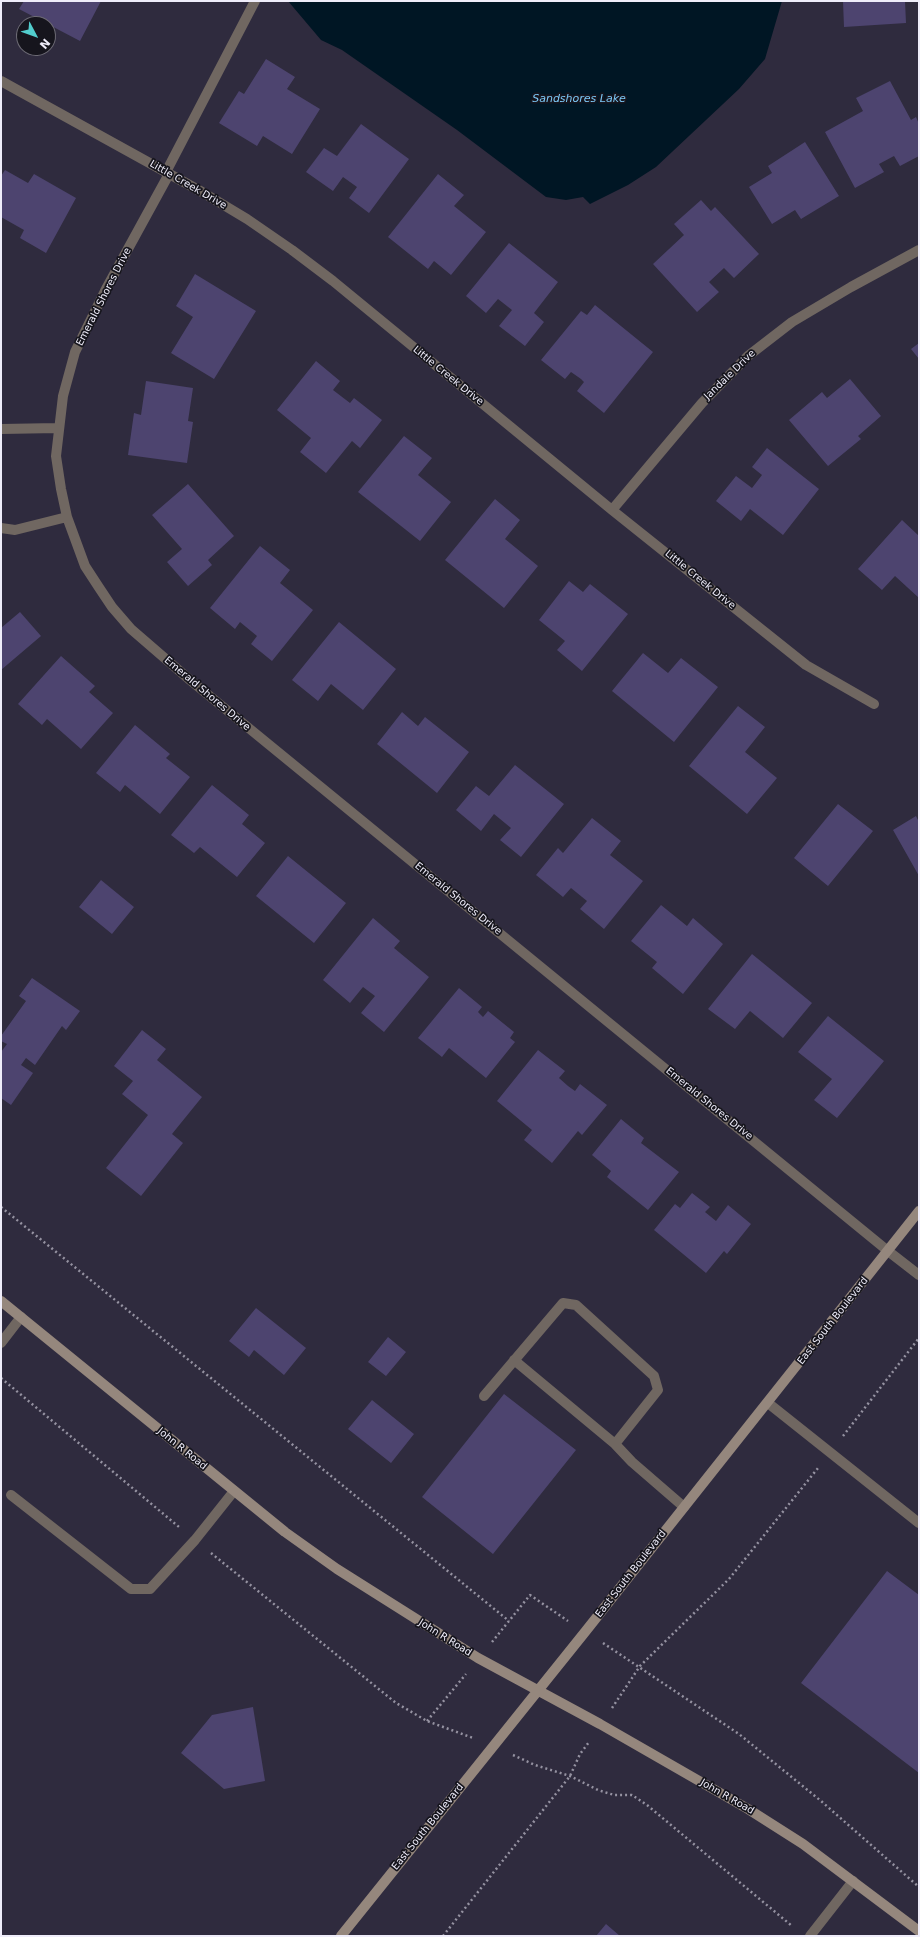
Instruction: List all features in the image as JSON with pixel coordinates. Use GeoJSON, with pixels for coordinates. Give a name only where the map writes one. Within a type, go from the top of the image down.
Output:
{"type":"FeatureCollection","features":[{"type":"Feature","properties":{"kind":"main road","name":"East South Boulevard"},"geometry":{"type":"LineString","coordinates":[[341,1936],[768,1403],[919,1211]]}},
{"type":"Feature","properties":{"kind":"main road","name":"John R Road"},"geometry":{"type":"LineString","coordinates":[[1,1301],[285,1532],[337,1569],[478,1658],[748,1809],[803,1844],[919,1931]]}},
{"type":"Feature","properties":{"kind":"street","name":"Emerald Shores Drive"},"geometry":{"type":"LineString","coordinates":[[255,1],[168,173],[106,289],[76,352],[63,396],[58,428],[56,456],[67,516],[86,566],[112,607],[126,624],[155,651],[919,1275]]}},
{"type":"Feature","properties":{"kind":"street","name":"Little Creek Drive"},"geometry":{"type":"LineString","coordinates":[[1,81],[168,173],[247,219],[333,281],[612,510],[806,665],[874,704]]}},
{"type":"Feature","properties":{"kind":"street","name":"Jandale Drive"},"geometry":{"type":"LineString","coordinates":[[612,510],[702,403],[748,356],[792,322],[851,287],[919,250]]}},
{"type":"Feature","properties":{"kind":"street"},"geometry":{"type":"LineString","coordinates":[[1,429],[58,428]]}},
{"type":"Feature","properties":{"kind":"street"},"geometry":{"type":"LineString","coordinates":[[1,528],[15,530],[67,516]]}},
{"type":"Feature","properties":{"kind":"street"},"geometry":{"type":"LineString","coordinates":[[484,1396],[563,1303],[576,1305],[654,1376],[658,1390],[615,1444]]}},
{"type":"Feature","properties":{"kind":"street"},"geometry":{"type":"LineString","coordinates":[[1,1343],[21,1317]]}},
{"type":"Feature","properties":{"kind":"street"},"geometry":{"type":"LineString","coordinates":[[514,1360],[615,1444],[632,1462],[684,1507]]}},
{"type":"Feature","properties":{"kind":"street"},"geometry":{"type":"LineString","coordinates":[[768,1403],[919,1523]]}},
{"type":"Feature","properties":{"kind":"street"},"geometry":{"type":"LineString","coordinates":[[11,1495],[130,1590],[150,1589],[195,1540],[234,1491]]}},
{"type":"Feature","properties":{"kind":"street"},"geometry":{"type":"LineString","coordinates":[[810,1936],[854,1881]]}},
{"type":"Feature","properties":{"kind":"path"},"geometry":{"type":"LineString","coordinates":[[1,1207],[509,1621]]}},
{"type":"Feature","properties":{"kind":"path"},"geometry":{"type":"LineString","coordinates":[[842,1437],[919,1338]]}},
{"type":"Feature","properties":{"kind":"path"},"geometry":{"type":"LineString","coordinates":[[1,1378],[195,1540],[396,1703],[427,1722],[454,1730]]}},
{"type":"Feature","properties":{"kind":"path"},"geometry":{"type":"LineString","coordinates":[[628,1683],[640,1666],[729,1579],[818,1468]]}},
{"type":"Feature","properties":{"kind":"path"},"geometry":{"type":"LineString","coordinates":[[501,1631],[530,1595],[550,1610]]}},
{"type":"Feature","properties":{"kind":"path"},"geometry":{"type":"LineString","coordinates":[[622,1654],[739,1734],[821,1801],[919,1888]]}},
{"type":"Feature","properties":{"kind":"path"},"geometry":{"type":"LineString","coordinates":[[427,1722],[448,1697]]}},
{"type":"Feature","properties":{"kind":"path"},"geometry":{"type":"LineString","coordinates":[[443,1936],[570,1776],[580,1754]]}},
{"type":"Feature","properties":{"kind":"path"},"geometry":{"type":"LineString","coordinates":[[535,1765],[570,1776],[598,1790],[614,1795],[632,1795],[647,1805],[792,1926]]}},
{"type":"Feature","properties":{"kind":"water","name":"Sandshores Lake"},"geometry":{"type":"Polygon","coordinates":[[[288,1],[782,1],[765,59],[739,89],[656,167],[628,185],[590,204],[583,197],[566,200],[546,197],[457,130],[342,50],[321,40],[288,1]]]}},
{"type":"Feature","properties":{"kind":"building"},"geometry":{"type":"Polygon","coordinates":[[[24,1],[101,1],[80,41],[56,28],[56,16],[32,16],[19,9],[24,1]]]}},
{"type":"Feature","properties":{"kind":"building"},"geometry":{"type":"Polygon","coordinates":[[[843,1],[905,1],[906,23],[844,27],[843,1]]]}},
{"type":"Feature","properties":{"kind":"building"},"geometry":{"type":"Polygon","coordinates":[[[266,59],[295,77],[287,89],[320,109],[292,154],[263,136],[257,146],[219,123],[239,91],[244,94],[266,59]]]}},
{"type":"Feature","properties":{"kind":"building"},"geometry":{"type":"Polygon","coordinates":[[[890,81],[911,120],[916,117],[919,124],[919,156],[900,166],[894,156],[879,164],[884,172],[855,188],[825,132],[863,111],[856,98],[890,81]]]}},
{"type":"Feature","properties":{"kind":"building"},"geometry":{"type":"Polygon","coordinates":[[[361,124],[409,159],[369,213],[349,198],[357,187],[343,177],[333,191],[306,172],[324,148],[337,156],[361,124]]]}},
{"type":"Feature","properties":{"kind":"building"},"geometry":{"type":"Polygon","coordinates":[[[805,142],[839,196],[801,219],[795,210],[772,224],[749,187],[772,173],[768,166],[805,142]]]}},
{"type":"Feature","properties":{"kind":"building"},"geometry":{"type":"Polygon","coordinates":[[[5,170],[28,183],[34,174],[76,198],[46,253],[20,238],[24,230],[1,217],[1,176],[5,170]]]}},
{"type":"Feature","properties":{"kind":"building"},"geometry":{"type":"Polygon","coordinates":[[[438,174],[464,195],[454,206],[486,232],[451,275],[434,261],[428,269],[388,237],[438,174]]]}},
{"type":"Feature","properties":{"kind":"building"},"geometry":{"type":"Polygon","coordinates":[[[701,200],[711,211],[715,207],[759,254],[734,278],[724,268],[709,282],[719,292],[697,312],[653,264],[684,235],[674,224],[701,200]]]}},
{"type":"Feature","properties":{"kind":"building"},"geometry":{"type":"Polygon","coordinates":[[[509,243],[558,282],[534,313],[544,322],[525,346],[499,326],[512,310],[498,299],[486,313],[466,296],[509,243]]]}},
{"type":"Feature","properties":{"kind":"building"},"geometry":{"type":"Polygon","coordinates":[[[195,274],[256,311],[214,379],[171,353],[193,317],[176,306],[195,274]]]}},
{"type":"Feature","properties":{"kind":"building"},"geometry":{"type":"Polygon","coordinates":[[[595,305],[653,352],[604,413],[577,391],[584,382],[581,379],[571,372],[565,379],[541,360],[581,311],[587,315],[595,305]]]}},
{"type":"Feature","properties":{"kind":"building"},"geometry":{"type":"Polygon","coordinates":[[[919,343],[919,359],[911,349],[919,343]]]}},
{"type":"Feature","properties":{"kind":"building"},"geometry":{"type":"Polygon","coordinates":[[[316,361],[340,381],[333,390],[350,403],[354,398],[382,420],[360,448],[352,441],[326,473],[300,452],[311,438],[277,410],[316,361]]]}},
{"type":"Feature","properties":{"kind":"building"},"geometry":{"type":"Polygon","coordinates":[[[850,379],[881,416],[858,436],[861,439],[828,466],[789,420],[822,392],[827,398],[850,379]]]}},
{"type":"Feature","properties":{"kind":"building"},"geometry":{"type":"Polygon","coordinates":[[[146,381],[193,388],[188,421],[193,422],[187,463],[128,455],[134,413],[141,415],[146,381]]]}},
{"type":"Feature","properties":{"kind":"building"},"geometry":{"type":"Polygon","coordinates":[[[404,436],[432,458],[418,475],[451,502],[420,541],[358,492],[404,436]]]}},
{"type":"Feature","properties":{"kind":"building"},"geometry":{"type":"Polygon","coordinates":[[[767,448],[819,489],[783,535],[750,509],[741,521],[716,501],[736,476],[752,488],[762,475],[752,467],[767,448]]]}},
{"type":"Feature","properties":{"kind":"building"},"geometry":{"type":"Polygon","coordinates":[[[188,484],[234,536],[208,560],[212,565],[188,586],[167,562],[182,549],[152,515],[188,484]]]}},
{"type":"Feature","properties":{"kind":"building"},"geometry":{"type":"Polygon","coordinates":[[[495,499],[520,520],[505,539],[538,566],[504,608],[445,560],[495,499]]]}},
{"type":"Feature","properties":{"kind":"building"},"geometry":{"type":"Polygon","coordinates":[[[902,520],[919,536],[919,598],[895,576],[882,590],[858,569],[902,520]]]}},
{"type":"Feature","properties":{"kind":"building"},"geometry":{"type":"Polygon","coordinates":[[[260,546],[290,570],[280,583],[313,610],[272,661],[251,644],[257,636],[240,622],[235,629],[210,608],[260,546]]]}},
{"type":"Feature","properties":{"kind":"building"},"geometry":{"type":"Polygon","coordinates":[[[569,581],[583,592],[590,584],[628,614],[582,671],[557,650],[565,641],[539,620],[569,581]]]}},
{"type":"Feature","properties":{"kind":"building"},"geometry":{"type":"Polygon","coordinates":[[[20,612],[41,636],[1,670],[1,628],[20,612]]]}},
{"type":"Feature","properties":{"kind":"building"},"geometry":{"type":"Polygon","coordinates":[[[339,622],[396,669],[363,710],[331,684],[318,701],[292,680],[339,622]]]}},
{"type":"Feature","properties":{"kind":"building"},"geometry":{"type":"Polygon","coordinates":[[[643,653],[668,673],[681,658],[718,687],[674,742],[612,691],[643,653]]]}},
{"type":"Feature","properties":{"kind":"building"},"geometry":{"type":"Polygon","coordinates":[[[61,656],[95,686],[89,692],[113,713],[81,749],[47,719],[42,725],[18,704],[61,656]]]}},
{"type":"Feature","properties":{"kind":"building"},"geometry":{"type":"Polygon","coordinates":[[[738,706],[765,727],[745,752],[777,778],[747,814],[689,766],[738,706]]]}},
{"type":"Feature","properties":{"kind":"building"},"geometry":{"type":"Polygon","coordinates":[[[402,712],[418,726],[425,717],[469,752],[437,793],[377,744],[402,712]]]}},
{"type":"Feature","properties":{"kind":"building"},"geometry":{"type":"Polygon","coordinates":[[[135,725],[170,754],[166,758],[190,777],[160,814],[125,785],[120,792],[96,773],[135,725]]]}},
{"type":"Feature","properties":{"kind":"building"},"geometry":{"type":"Polygon","coordinates":[[[515,765],[564,804],[521,857],[500,840],[511,828],[494,814],[481,831],[456,810],[476,786],[489,796],[515,765]]]}},
{"type":"Feature","properties":{"kind":"building"},"geometry":{"type":"Polygon","coordinates":[[[212,785],[249,815],[242,824],[265,843],[237,877],[200,847],[194,853],[171,835],[212,785]]]}},
{"type":"Feature","properties":{"kind":"building"},"geometry":{"type":"Polygon","coordinates":[[[838,804],[873,831],[828,886],[794,858],[838,804]]]}},
{"type":"Feature","properties":{"kind":"building"},"geometry":{"type":"Polygon","coordinates":[[[916,816],[919,822],[919,876],[893,830],[916,816]]]}},
{"type":"Feature","properties":{"kind":"building"},"geometry":{"type":"Polygon","coordinates":[[[592,818],[621,841],[610,855],[643,881],[604,929],[580,909],[587,901],[571,888],[563,897],[536,875],[558,848],[563,853],[592,818]]]}},
{"type":"Feature","properties":{"kind":"building"},"geometry":{"type":"Polygon","coordinates":[[[288,856],[346,903],[314,943],[256,896],[288,856]]]}},
{"type":"Feature","properties":{"kind":"building"},"geometry":{"type":"Polygon","coordinates":[[[101,880],[134,907],[112,934],[79,907],[101,880]]]}},
{"type":"Feature","properties":{"kind":"building"},"geometry":{"type":"Polygon","coordinates":[[[661,905],[687,926],[693,918],[723,944],[683,994],[652,968],[657,962],[631,941],[661,905]]]}},
{"type":"Feature","properties":{"kind":"building"},"geometry":{"type":"Polygon","coordinates":[[[373,918],[400,941],[394,948],[429,977],[384,1032],[361,1013],[375,996],[363,987],[350,1003],[323,980],[373,918]]]}},
{"type":"Feature","properties":{"kind":"building"},"geometry":{"type":"Polygon","coordinates":[[[752,954],[812,1003],[783,1038],[750,1011],[735,1029],[708,1009],[752,954]]]}},
{"type":"Feature","properties":{"kind":"building"},"geometry":{"type":"Polygon","coordinates":[[[32,978],[80,1011],[66,1030],[62,1026],[35,1065],[26,1058],[21,1065],[33,1073],[11,1105],[1,1098],[1,1052],[7,1044],[1,1041],[1,1036],[26,1001],[19,996],[32,978]]]}},
{"type":"Feature","properties":{"kind":"building"},"geometry":{"type":"Polygon","coordinates":[[[459,988],[482,1007],[478,1012],[483,1017],[488,1011],[514,1032],[510,1038],[515,1042],[486,1078],[449,1048],[442,1057],[418,1038],[459,988]]]}},
{"type":"Feature","properties":{"kind":"building"},"geometry":{"type":"Polygon","coordinates":[[[828,1016],[884,1061],[837,1118],[814,1100],[832,1079],[798,1052],[828,1016]]]}},
{"type":"Feature","properties":{"kind":"building"},"geometry":{"type":"Polygon","coordinates":[[[142,1030],[166,1049],[157,1060],[202,1097],[172,1134],[183,1143],[141,1196],[106,1168],[148,1115],[122,1094],[133,1081],[114,1066],[142,1030]]]}},
{"type":"Feature","properties":{"kind":"building"},"geometry":{"type":"Polygon","coordinates":[[[538,1050],[565,1071],[559,1078],[568,1086],[575,1091],[580,1084],[607,1105],[582,1135],[578,1131],[552,1163],[524,1140],[532,1130],[497,1101],[538,1050]]]}},
{"type":"Feature","properties":{"kind":"building"},"geometry":{"type":"Polygon","coordinates":[[[621,1119],[644,1138],[641,1143],[679,1172],[648,1210],[607,1177],[611,1171],[592,1155],[621,1119]]]}},
{"type":"Feature","properties":{"kind":"building"},"geometry":{"type":"Polygon","coordinates":[[[692,1193],[710,1207],[705,1212],[716,1221],[728,1205],[751,1224],[727,1254],[724,1251],[706,1273],[654,1230],[675,1204],[680,1208],[692,1193]]]}},
{"type":"Feature","properties":{"kind":"building"},"geometry":{"type":"Polygon","coordinates":[[[256,1308],[306,1348],[284,1375],[254,1350],[249,1357],[229,1341],[256,1308]]]}},
{"type":"Feature","properties":{"kind":"building"},"geometry":{"type":"Polygon","coordinates":[[[388,1337],[406,1352],[386,1376],[368,1362],[388,1337]]]}},
{"type":"Feature","properties":{"kind":"building"},"geometry":{"type":"Polygon","coordinates":[[[504,1394],[576,1450],[493,1554],[422,1497],[504,1394]]]}},
{"type":"Feature","properties":{"kind":"building"},"geometry":{"type":"Polygon","coordinates":[[[372,1400],[414,1434],[391,1463],[348,1429],[372,1400]]]}},
{"type":"Feature","properties":{"kind":"building"},"geometry":{"type":"Polygon","coordinates":[[[887,1571],[919,1595],[919,1773],[801,1683],[887,1571]]]}},
{"type":"Feature","properties":{"kind":"building"},"geometry":{"type":"Polygon","coordinates":[[[253,1707],[265,1781],[224,1789],[181,1753],[212,1715],[253,1707]]]}},
{"type":"Feature","properties":{"kind":"building"},"geometry":{"type":"Polygon","coordinates":[[[606,1924],[620,1936],[596,1936],[606,1924]]]}}]}
